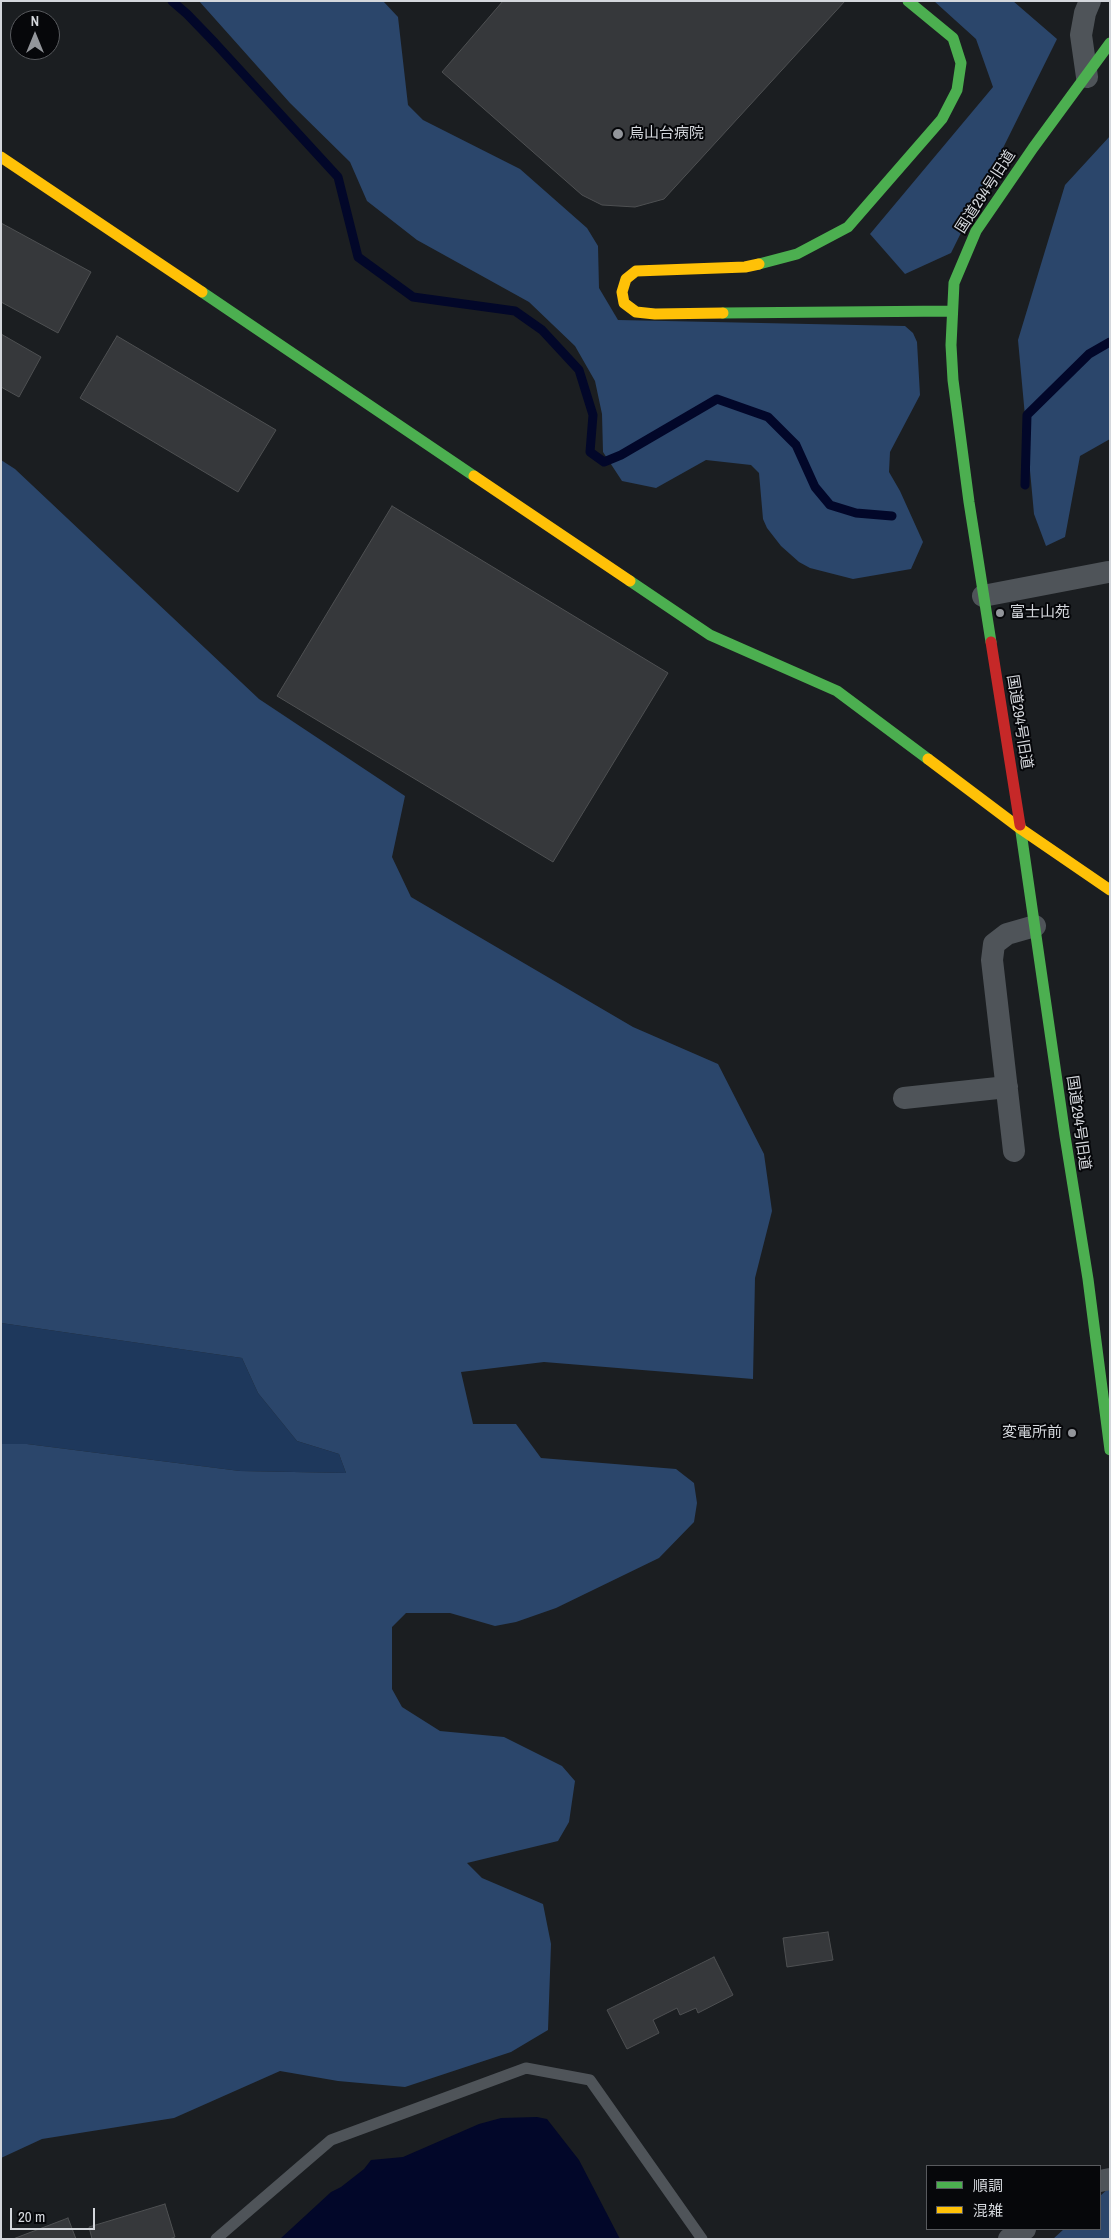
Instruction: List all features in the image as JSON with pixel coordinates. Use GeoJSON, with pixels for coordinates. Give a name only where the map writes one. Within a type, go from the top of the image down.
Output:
{"type":"FeatureCollection","features":[{"type":"Feature","properties":{"kind":"street"},"geometry":{"type":"LineString","coordinates":[[908,1],[952,38],[960,63],[957,90],[942,119],[848,227],[798,254],[745,267],[636,271],[626,279],[622,292],[624,303],[636,312],[655,314],[952,311]]}},
{"type":"Feature","properties":{"kind":"street"},"geometry":{"type":"LineString","coordinates":[[1087,77],[1081,35],[1085,13],[1090,1]]}},
{"type":"Feature","properties":{"kind":"street","name":"国道294号旧道"},"geometry":{"type":"LineString","coordinates":[[1109,1439],[1088,1279],[1021,829],[983,596],[952,380],[951,345],[954,283],[976,231],[1033,148],[1087,77],[1110,43]]}},
{"type":"Feature","properties":{"kind":"street"},"geometry":{"type":"LineString","coordinates":[[1,157],[710,635],[837,690],[1021,829],[1110,890]]}},
{"type":"Feature","properties":{"kind":"street"},"geometry":{"type":"LineString","coordinates":[[983,596],[1108,572]]}},
{"type":"Feature","properties":{"kind":"street"},"geometry":{"type":"LineString","coordinates":[[1014,1151],[992,960],[994,944],[1006,934],[1035,926]]}},
{"type":"Feature","properties":{"kind":"street"},"geometry":{"type":"LineString","coordinates":[[904,1098],[1006,1087]]}},
{"type":"Feature","properties":{"kind":"street"},"geometry":{"type":"LineString","coordinates":[[1009,2239],[1023,2230]]}},
{"type":"Feature","properties":{"kind":"lane"},"geometry":{"type":"LineString","coordinates":[[216,2239],[332,2140],[526,2068],[590,2080],[702,2239]]}},
{"type":"Feature","properties":{"kind":"shaded area"},"geometry":{"type":"Polygon","coordinates":[[[199,1],[383,1],[398,17],[408,105],[423,120],[520,169],[587,228],[598,246],[599,288],[618,320],[905,326],[913,333],[917,342],[920,395],[890,452],[889,472],[900,491],[923,542],[911,569],[853,579],[810,568],[799,562],[781,546],[767,528],[763,519],[759,473],[751,465],[706,460],[656,488],[622,481],[603,452],[602,414],[595,381],[575,346],[529,302],[417,240],[367,201],[350,162],[290,103],[199,1]]]}},
{"type":"Feature","properties":{"kind":"shaded area"},"geometry":{"type":"Polygon","coordinates":[[[934,1],[1013,1],[1057,39],[951,253],[905,274],[870,234],[993,87],[976,39],[934,1]]]}},
{"type":"Feature","properties":{"kind":"shaded area"},"geometry":{"type":"Polygon","coordinates":[[[1110,136],[1110,439],[1080,456],[1065,537],[1046,546],[1034,514],[1018,340],[1065,185],[1110,136]]]}},
{"type":"Feature","properties":{"kind":"shaded area"},"geometry":{"type":"Polygon","coordinates":[[[1,460],[15,469],[259,699],[405,796],[392,857],[411,897],[633,1027],[718,1064],[764,1154],[772,1211],[755,1278],[753,1379],[544,1362],[461,1372],[473,1424],[516,1424],[541,1458],[676,1469],[694,1483],[697,1503],[694,1522],[659,1558],[556,1608],[516,1622],[495,1626],[450,1613],[406,1613],[392,1627],[392,1689],[402,1707],[440,1731],[504,1737],[562,1766],[575,1781],[569,1822],[558,1841],[467,1863],[482,1878],[543,1904],[551,1944],[548,2030],[511,2052],[405,2087],[338,2081],[280,2071],[174,2118],[42,2139],[1,2158],[1,1444],[27,1444],[240,1471],[346,1473],[339,1454],[297,1441],[258,1393],[242,1358],[1,1323],[1,460]]]}},
{"type":"Feature","properties":{"kind":"shaded area"},"geometry":{"type":"Polygon","coordinates":[[[1,1323],[242,1358],[258,1393],[297,1441],[339,1454],[346,1473],[240,1471],[27,1444],[1,1444],[1,1323]]]}},
{"type":"Feature","properties":{"kind":"shaded area"},"geometry":{"type":"Polygon","coordinates":[[[537,2117],[547,2119],[579,2160],[620,2239],[280,2239],[331,2192],[341,2187],[364,2169],[371,2160],[403,2157],[479,2124],[501,2118],[537,2117]]]}},
{"type":"Feature","properties":{"kind":"shaded area"},"geometry":{"type":"Polygon","coordinates":[[[1110,2187],[1110,2239],[1053,2239],[1063,2230],[1101,2230],[1101,2195],[1110,2187]]]}},
{"type":"Feature","properties":{"kind":"building","name":"烏山台病院"},"geometry":{"type":"Polygon","coordinates":[[[503,1],[845,1],[664,199],[635,207],[602,205],[582,195],[442,72],[503,1]]]}},
{"type":"Feature","properties":{"kind":"building"},"geometry":{"type":"Polygon","coordinates":[[[1,223],[91,272],[58,333],[1,302],[1,223]]]}},
{"type":"Feature","properties":{"kind":"building"},"geometry":{"type":"Polygon","coordinates":[[[1,334],[41,357],[19,397],[1,387],[1,334]]]}},
{"type":"Feature","properties":{"kind":"building"},"geometry":{"type":"Polygon","coordinates":[[[117,336],[276,430],[238,492],[80,398],[117,336]]]}},
{"type":"Feature","properties":{"kind":"building"},"geometry":{"type":"Polygon","coordinates":[[[392,506],[668,673],[553,862],[277,696],[392,506]]]}},
{"type":"Feature","properties":{"kind":"building"},"geometry":{"type":"Polygon","coordinates":[[[828,1932],[833,1960],[787,1967],[783,1938],[828,1932]]]}},
{"type":"Feature","properties":{"kind":"building"},"geometry":{"type":"Polygon","coordinates":[[[714,1957],[733,1995],[698,2013],[696,2008],[680,2015],[677,2008],[653,2020],[659,2033],[627,2049],[607,2010],[714,1957]]]}},
{"type":"Feature","properties":{"kind":"building"},"geometry":{"type":"Polygon","coordinates":[[[165,2204],[175,2237],[169,2239],[92,2239],[89,2227],[165,2204]]]}},
{"type":"Feature","properties":{"kind":"building"},"geometry":{"type":"Polygon","coordinates":[[[68,2218],[76,2239],[13,2239],[68,2218]]]}},
{"type":"Feature","properties":{"kind":"waterway"},"geometry":{"type":"LineString","coordinates":[[172,1],[215,43],[338,177],[358,257],[413,297],[515,311],[542,330],[579,370],[593,415],[590,452],[604,462],[621,455],[717,399],[768,417],[796,445],[815,487],[830,505],[856,513],[892,516]]}},
{"type":"Feature","properties":{"kind":"waterway"},"geometry":{"type":"LineString","coordinates":[[1025,485],[1027,415],[1089,354],[1110,342]]}},
{"type":"Feature","properties":{"kind":"traffic: fast"},"geometry":{"type":"LineString","coordinates":[[759,264],[797,254],[848,227],[942,119],[957,90],[961,63],[953,38],[908,1]]}},
{"type":"Feature","properties":{"kind":"traffic: fast"},"geometry":{"type":"LineString","coordinates":[[991,642],[969,502],[953,380],[951,345],[954,283],[976,231],[1033,148],[1110,43]]}},
{"type":"Feature","properties":{"kind":"traffic: fast"},"geometry":{"type":"LineString","coordinates":[[202,292],[474,476]]}},
{"type":"Feature","properties":{"kind":"traffic: fast"},"geometry":{"type":"LineString","coordinates":[[723,313],[952,311]]}},
{"type":"Feature","properties":{"kind":"traffic: fast"},"geometry":{"type":"LineString","coordinates":[[630,581],[710,635],[837,691],[928,759]]}},
{"type":"Feature","properties":{"kind":"traffic: fast"},"geometry":{"type":"LineString","coordinates":[[1020,825],[1065,1136],[1088,1279],[1110,1450]]}},
{"type":"Feature","properties":{"kind":"traffic: slow"},"geometry":{"type":"LineString","coordinates":[[1,157],[202,292]]}},
{"type":"Feature","properties":{"kind":"traffic: slow"},"geometry":{"type":"LineString","coordinates":[[723,313],[655,314],[636,312],[624,303],[622,292],[626,279],[636,271],[745,267],[759,264]]}},
{"type":"Feature","properties":{"kind":"traffic: slow"},"geometry":{"type":"LineString","coordinates":[[474,476],[630,581]]}},
{"type":"Feature","properties":{"kind":"traffic: slow"},"geometry":{"type":"LineString","coordinates":[[928,759],[1021,829],[1110,890]]}},
{"type":"Feature","properties":{"kind":"traffic: jam"},"geometry":{"type":"LineString","coordinates":[[991,642],[1020,825]]}},
{"type":"Feature","properties":{"kind":"place","name":"烏山台病院"},"geometry":{"type":"Point","coordinates":[618,134]}},
{"type":"Feature","properties":{"kind":"place","name":"富士山苑"},"geometry":{"type":"Point","coordinates":[1000,613]}},
{"type":"Feature","properties":{"kind":"place","name":"変電所前"},"geometry":{"type":"Point","coordinates":[1072,1433]}}]}
